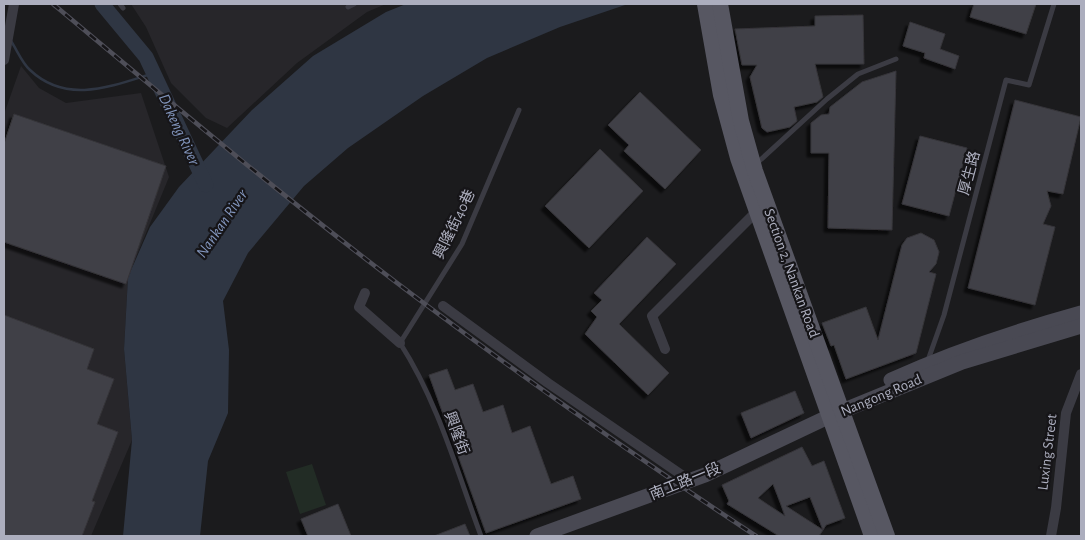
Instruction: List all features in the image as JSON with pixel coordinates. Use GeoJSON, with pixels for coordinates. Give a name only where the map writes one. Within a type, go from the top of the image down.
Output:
{"type":"FeatureCollection","features":[{"type":"Feature","properties":{"kind":"main road","name":"Section 2, Nankan Road"},"geometry":{"type":"LineString","coordinates":[[705,4],[721,95],[738,158],[757,211],[887,536]]}},
{"type":"Feature","properties":{"kind":"main road","name":"Section 2, Nankan Road"},"geometry":{"type":"LineString","coordinates":[[720,4],[741,121],[753,166],[836,410],[872,536]]}},
{"type":"Feature","properties":{"kind":"street"},"geometry":{"type":"LineString","coordinates":[[4,60],[5,45],[14,4]]}},
{"type":"Feature","properties":{"kind":"street"},"geometry":{"type":"LineString","coordinates":[[665,349],[652,316],[757,211]]}},
{"type":"Feature","properties":{"kind":"street"},"geometry":{"type":"LineString","coordinates":[[365,293],[359,307],[400,344]]}},
{"type":"Feature","properties":{"kind":"street"},"geometry":{"type":"LineString","coordinates":[[443,306],[548,383],[689,480]]}},
{"type":"Feature","properties":{"kind":"street","name":"Nangong Road"},"geometry":{"type":"LineString","coordinates":[[836,410],[1016,331],[1081,313]]}},
{"type":"Feature","properties":{"kind":"street","name":"Nangong Road"},"geometry":{"type":"LineString","coordinates":[[928,369],[1081,326]]}},
{"type":"Feature","properties":{"kind":"street","name":"Luxing Street"},"geometry":{"type":"LineString","coordinates":[[1051,536],[1056,508],[1066,413],[1081,374]]}},
{"type":"Feature","properties":{"kind":"street","name":"南工路一段"},"geometry":{"type":"LineString","coordinates":[[537,536],[689,480],[836,410]]}},
{"type":"Feature","properties":{"kind":"lane"},"geometry":{"type":"LineString","coordinates":[[348,7],[354,4]]}},
{"type":"Feature","properties":{"kind":"lane","name":"厚生路"},"geometry":{"type":"LineString","coordinates":[[928,369],[1006,80],[1029,85],[1054,4]]}},
{"type":"Feature","properties":{"kind":"lane"},"geometry":{"type":"LineString","coordinates":[[753,166],[827,99],[858,74],[896,59]]}},
{"type":"Feature","properties":{"kind":"lane","name":"興隆街40巷"},"geometry":{"type":"LineString","coordinates":[[400,344],[462,244],[519,110]]}},
{"type":"Feature","properties":{"kind":"lane","name":"興隆街"},"geometry":{"type":"LineString","coordinates":[[400,344],[418,372],[431,398],[481,536]]}},
{"type":"Feature","properties":{"kind":"shaded area"},"geometry":{"type":"Polygon","coordinates":[[[131,4],[386,4],[367,12],[297,63],[227,128],[206,118],[171,83],[146,27],[131,4]]]}},
{"type":"Feature","properties":{"kind":"shaded area"},"geometry":{"type":"Polygon","coordinates":[[[21,66],[39,88],[66,103],[141,93],[169,177],[128,277],[124,349],[132,440],[91,536],[4,536],[4,114],[21,66]]]}},
{"type":"Feature","properties":{"kind":"shaded area"},"geometry":{"type":"Polygon","coordinates":[[[312,464],[326,505],[300,514],[286,472],[312,464]]]}},
{"type":"Feature","properties":{"kind":"water","name":"Nankan River"},"geometry":{"type":"Polygon","coordinates":[[[406,4],[628,4],[560,27],[487,58],[423,96],[348,148],[304,186],[248,253],[223,301],[229,350],[228,413],[208,461],[200,536],[123,536],[132,440],[124,349],[128,277],[150,227],[179,187],[252,110],[313,56],[386,12],[406,4]]]}},
{"type":"Feature","properties":{"kind":"building"},"geometry":{"type":"Polygon","coordinates":[[[974,4],[1036,4],[1026,34],[970,17],[974,4]]]}},
{"type":"Feature","properties":{"kind":"building"},"geometry":{"type":"Polygon","coordinates":[[[863,15],[864,64],[815,64],[823,97],[817,102],[794,107],[797,121],[790,127],[767,132],[762,128],[750,77],[757,65],[742,65],[735,29],[815,26],[815,16],[863,15]]]}},
{"type":"Feature","properties":{"kind":"building"},"geometry":{"type":"Polygon","coordinates":[[[910,22],[945,34],[940,49],[959,56],[955,69],[924,58],[925,53],[903,46],[910,22]]]}},
{"type":"Feature","properties":{"kind":"building"},"geometry":{"type":"Polygon","coordinates":[[[896,71],[892,230],[828,228],[829,153],[811,153],[811,123],[821,115],[829,114],[830,107],[862,82],[896,71]]]}},
{"type":"Feature","properties":{"kind":"building"},"geometry":{"type":"Polygon","coordinates":[[[640,92],[701,150],[665,189],[624,151],[629,145],[608,125],[640,92]]]}},
{"type":"Feature","properties":{"kind":"building"},"geometry":{"type":"Polygon","coordinates":[[[1015,100],[1081,117],[1063,194],[1047,191],[1051,206],[1043,224],[1055,227],[1035,305],[968,288],[1015,100]]]}},
{"type":"Feature","properties":{"kind":"building"},"geometry":{"type":"Polygon","coordinates":[[[14,114],[166,166],[126,284],[4,242],[4,144],[14,114]]]}},
{"type":"Feature","properties":{"kind":"building"},"geometry":{"type":"Polygon","coordinates":[[[920,136],[967,148],[949,216],[902,204],[920,136]]]}},
{"type":"Feature","properties":{"kind":"building"},"geometry":{"type":"Polygon","coordinates":[[[600,149],[643,191],[589,248],[545,206],[600,149]]]}},
{"type":"Feature","properties":{"kind":"building"},"geometry":{"type":"Polygon","coordinates":[[[921,233],[934,240],[939,252],[936,264],[929,272],[936,274],[916,353],[846,379],[834,345],[831,346],[822,323],[866,307],[878,340],[902,245],[907,238],[921,233]]]}},
{"type":"Feature","properties":{"kind":"building"},"geometry":{"type":"Polygon","coordinates":[[[647,237],[676,264],[619,324],[669,373],[648,395],[585,334],[597,317],[591,311],[602,300],[594,293],[647,237]]]}},
{"type":"Feature","properties":{"kind":"building"},"geometry":{"type":"Polygon","coordinates":[[[4,315],[94,349],[87,369],[114,379],[97,424],[118,432],[92,501],[95,502],[82,536],[4,536],[4,315]]]}},
{"type":"Feature","properties":{"kind":"building"},"geometry":{"type":"Polygon","coordinates":[[[447,369],[455,390],[473,384],[483,412],[503,405],[512,433],[530,426],[551,484],[573,476],[581,499],[486,533],[429,375],[447,369]]]}},
{"type":"Feature","properties":{"kind":"building"},"geometry":{"type":"Polygon","coordinates":[[[795,391],[804,413],[751,438],[741,413],[795,391]]]}},
{"type":"Feature","properties":{"kind":"building"},"geometry":{"type":"Polygon","coordinates":[[[802,447],[812,466],[824,461],[845,518],[826,525],[823,530],[819,536],[779,536],[727,504],[729,501],[722,485],[802,447]],[[773,484],[758,498],[785,516],[773,484]],[[810,497],[786,506],[823,530],[810,497]]]}},
{"type":"Feature","properties":{"kind":"building"},"geometry":{"type":"Polygon","coordinates":[[[338,504],[351,536],[308,536],[301,519],[338,504]]]}},
{"type":"Feature","properties":{"kind":"building"},"geometry":{"type":"Polygon","coordinates":[[[465,524],[470,536],[434,536],[465,524]]]}},
{"type":"Feature","properties":{"kind":"waterway","name":"Dakeng River"},"geometry":{"type":"LineString","coordinates":[[102,4],[146,57],[206,185]]}},
{"type":"Feature","properties":{"kind":"waterway"},"geometry":{"type":"LineString","coordinates":[[11,41],[30,70],[44,81],[59,87],[74,90],[90,90],[154,73]]}},
{"type":"Feature","properties":{"kind":"railway"},"geometry":{"type":"LineString","coordinates":[[53,4],[239,158],[381,271],[469,337],[632,453],[756,536]]}}]}
